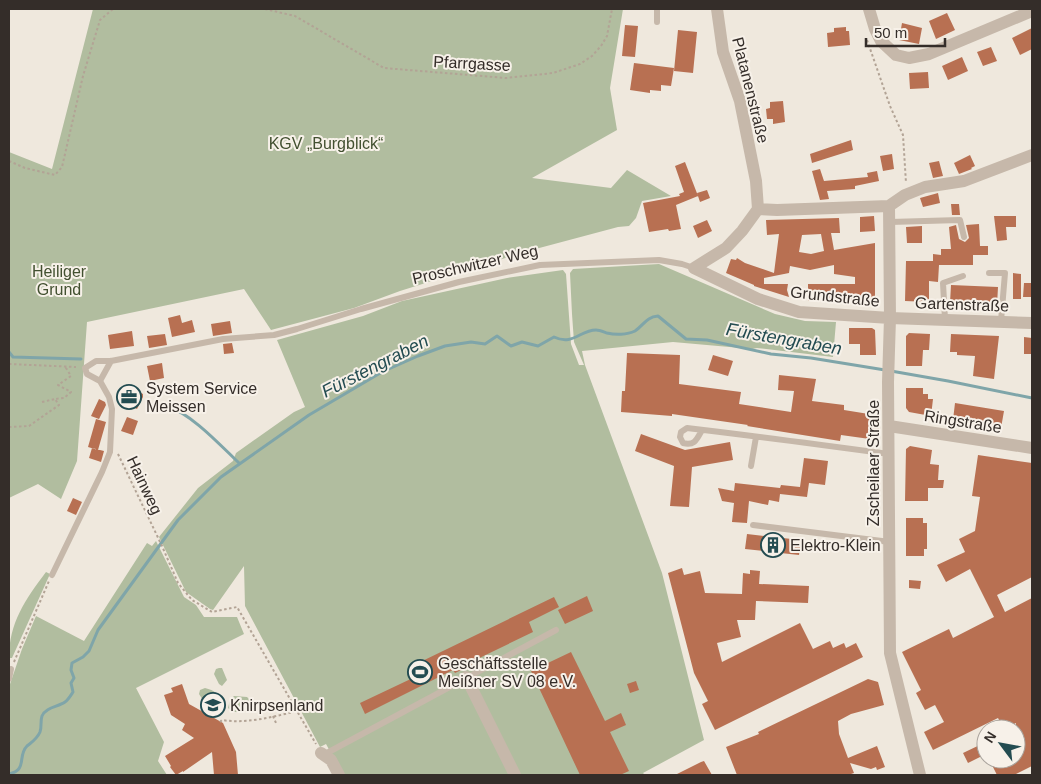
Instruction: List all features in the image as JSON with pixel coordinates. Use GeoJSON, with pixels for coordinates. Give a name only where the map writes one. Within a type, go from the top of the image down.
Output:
{"type":"FeatureCollection","features":[{"type":"Feature","properties":{"kind":"street","name":"Platanenstraße"},"geometry":{"type":"LineString","coordinates":[[717,9],[723,52],[740,102],[756,181],[758,209]]}},
{"type":"Feature","properties":{"kind":"street"},"geometry":{"type":"LineString","coordinates":[[869,9],[875,29],[882,42],[896,54],[909,58],[929,54],[1032,10]]}},
{"type":"Feature","properties":{"kind":"street"},"geometry":{"type":"LineString","coordinates":[[694,268],[726,248],[742,231],[758,209],[890,206],[905,195],[924,187],[964,181],[1032,155]]}},
{"type":"Feature","properties":{"kind":"street","name":"Zscheilaer Straße"},"geometry":{"type":"LineString","coordinates":[[890,206],[888,382],[890,426],[890,653],[920,775]]}},
{"type":"Feature","properties":{"kind":"street","name":"Grundstraße"},"geometry":{"type":"LineString","coordinates":[[694,268],[758,299],[799,312],[890,318]]}},
{"type":"Feature","properties":{"kind":"street","name":"Gartenstraße"},"geometry":{"type":"LineString","coordinates":[[890,318],[1032,322]]}},
{"type":"Feature","properties":{"kind":"street","name":"Ringstraße"},"geometry":{"type":"LineString","coordinates":[[890,426],[1032,448]]}},
{"type":"Feature","properties":{"kind":"street"},"geometry":{"type":"LineString","coordinates":[[466,677],[515,775]]}},
{"type":"Feature","properties":{"kind":"street"},"geometry":{"type":"LineString","coordinates":[[323,754],[332,760],[339,775]]}},
{"type":"Feature","properties":{"kind":"lane"},"geometry":{"type":"LineString","coordinates":[[656,22],[657,9]]}},
{"type":"Feature","properties":{"kind":"lane"},"geometry":{"type":"LineString","coordinates":[[890,222],[960,220],[964,237]]}},
{"type":"Feature","properties":{"kind":"lane","name":"Proschwitzer Weg"},"geometry":{"type":"LineString","coordinates":[[85,368],[96,361],[111,361],[223,339],[274,335],[459,282],[540,265],[659,260],[694,268]]}},
{"type":"Feature","properties":{"kind":"lane"},"geometry":{"type":"LineString","coordinates":[[989,273],[1005,274],[1001,322]]}},
{"type":"Feature","properties":{"kind":"lane"},"geometry":{"type":"LineString","coordinates":[[945,319],[943,283],[963,276]]}},
{"type":"Feature","properties":{"kind":"lane"},"geometry":{"type":"LineString","coordinates":[[100,381],[111,361]]}},
{"type":"Feature","properties":{"kind":"lane"},"geometry":{"type":"LineString","coordinates":[[52,575],[108,460],[111,444],[112,409],[109,397],[100,381],[87,374],[85,368]]}},
{"type":"Feature","properties":{"kind":"lane"},"geometry":{"type":"LineString","coordinates":[[702,430],[889,454]]}},
{"type":"Feature","properties":{"kind":"lane"},"geometry":{"type":"LineString","coordinates":[[751,466],[756,436]]}},
{"type":"Feature","properties":{"kind":"lane"},"geometry":{"type":"LineString","coordinates":[[754,526],[890,542]]}},
{"type":"Feature","properties":{"kind":"lane"},"geometry":{"type":"LineString","coordinates":[[323,754],[556,630]]}},
{"type":"Feature","properties":{"kind":"lane"},"geometry":{"type":"LineString","coordinates":[[9,679],[11,669]]}},
{"type":"Feature","properties":{"kind":"path"},"geometry":{"type":"LineString","coordinates":[[9,161],[25,168],[55,175],[62,167],[82,76],[100,20],[113,9]]}},
{"type":"Feature","properties":{"kind":"path","name":"Pfarrgasse"},"geometry":{"type":"LineString","coordinates":[[266,9],[295,16],[384,68],[506,78],[553,73],[580,64],[597,51],[607,36],[612,9]]}},
{"type":"Feature","properties":{"kind":"path"},"geometry":{"type":"LineString","coordinates":[[875,29],[867,35],[867,41],[890,106],[903,135],[906,176],[905,195]]}},
{"type":"Feature","properties":{"kind":"path"},"geometry":{"type":"LineString","coordinates":[[9,364],[85,368]]}},
{"type":"Feature","properties":{"kind":"path"},"geometry":{"type":"LineString","coordinates":[[42,402],[64,398],[71,392],[58,385],[71,376],[66,368],[67,366]]}},
{"type":"Feature","properties":{"kind":"path"},"geometry":{"type":"LineString","coordinates":[[9,427],[29,426],[59,405],[55,399]]}},
{"type":"Feature","properties":{"kind":"path","name":"Hainweg"},"geometry":{"type":"LineString","coordinates":[[111,444],[120,458],[178,583],[192,600],[212,612],[237,607],[297,711]]}},
{"type":"Feature","properties":{"kind":"path"},"geometry":{"type":"LineString","coordinates":[[11,669],[52,575]]}},
{"type":"Feature","properties":{"kind":"path"},"geometry":{"type":"LineString","coordinates":[[220,722],[222,720],[236,722],[297,711],[323,754]]}},
{"type":"Feature","properties":{"kind":"path"},"geometry":{"type":"LineString","coordinates":[[272,716],[276,723]]}},
{"type":"Feature","properties":{"kind":"green space"},"geometry":{"type":"Polygon","coordinates":[[[93,9],[623,9],[610,88],[617,130],[532,178],[611,188],[627,170],[671,196],[642,201],[636,218],[629,226],[618,227],[528,251],[400,291],[354,308],[271,330],[244,289],[87,322],[77,461],[61,499],[38,484],[9,498],[9,152],[52,169],[93,9]]]}},
{"type":"Feature","properties":{"kind":"green space"},"geometry":{"type":"Polygon","coordinates":[[[659,264],[775,314],[805,321],[836,322],[833,357],[757,348],[673,342],[582,351],[585,365],[662,573],[704,740],[643,773],[645,775],[343,775],[326,744],[320,747],[245,606],[244,566],[213,610],[210,609],[186,592],[159,537],[198,488],[233,461],[236,453],[294,412],[305,407],[277,340],[363,316],[402,301],[507,278],[563,270],[566,274],[571,344],[579,365],[584,365],[574,342],[570,273],[573,269],[659,264]]]}},
{"type":"Feature","properties":{"kind":"green space"},"geometry":{"type":"Polygon","coordinates":[[[156,541],[184,597],[196,605],[204,617],[237,617],[244,634],[136,688],[164,742],[158,761],[167,775],[9,775],[9,687],[36,616],[84,641],[147,543],[152,546],[156,541]]]}},
{"type":"Feature","properties":{"kind":"green space"},"geometry":{"type":"Polygon","coordinates":[[[46,572],[50,574],[12,658],[9,658],[15,623],[31,592],[46,572]]]}},
{"type":"Feature","properties":{"kind":"green space"},"geometry":{"type":"Polygon","coordinates":[[[222,668],[227,680],[222,686],[214,674],[216,669],[222,668]]]}},
{"type":"Feature","properties":{"kind":"green space"},"geometry":{"type":"Polygon","coordinates":[[[205,688],[219,696],[222,704],[218,708],[204,702],[199,694],[200,690],[205,688]]]}},
{"type":"Feature","properties":{"kind":"green space"},"geometry":{"type":"Polygon","coordinates":[[[234,696],[247,697],[250,700],[250,706],[245,712],[233,712],[228,708],[230,700],[234,696]]]}},
{"type":"Feature","properties":{"kind":"building"},"geometry":{"type":"Polygon","coordinates":[[[947,13],[955,30],[936,39],[929,21],[947,13]]]}},
{"type":"Feature","properties":{"kind":"building"},"geometry":{"type":"Polygon","coordinates":[[[902,23],[922,28],[919,44],[899,40],[902,23]]]}},
{"type":"Feature","properties":{"kind":"building"},"geometry":{"type":"Polygon","coordinates":[[[625,25],[638,26],[635,57],[622,56],[625,25]]]}},
{"type":"Feature","properties":{"kind":"building"},"geometry":{"type":"Polygon","coordinates":[[[846,27],[846,31],[849,31],[850,45],[828,47],[827,33],[834,32],[834,28],[846,27]]]}},
{"type":"Feature","properties":{"kind":"building"},"geometry":{"type":"Polygon","coordinates":[[[1032,28],[1032,49],[1020,55],[1012,38],[1032,28]]]}},
{"type":"Feature","properties":{"kind":"building"},"geometry":{"type":"Polygon","coordinates":[[[678,30],[697,32],[693,73],[674,71],[678,30]]]}},
{"type":"Feature","properties":{"kind":"building"},"geometry":{"type":"Polygon","coordinates":[[[991,47],[997,61],[983,66],[977,52],[991,47]]]}},
{"type":"Feature","properties":{"kind":"building"},"geometry":{"type":"Polygon","coordinates":[[[962,57],[968,71],[948,80],[942,66],[962,57]]]}},
{"type":"Feature","properties":{"kind":"building"},"geometry":{"type":"Polygon","coordinates":[[[634,63],[674,68],[671,86],[661,85],[661,91],[650,90],[650,93],[630,90],[634,63]]]}},
{"type":"Feature","properties":{"kind":"building"},"geometry":{"type":"Polygon","coordinates":[[[928,72],[929,88],[910,89],[909,73],[928,72]]]}},
{"type":"Feature","properties":{"kind":"building"},"geometry":{"type":"Polygon","coordinates":[[[783,101],[785,122],[773,124],[773,119],[767,119],[766,109],[770,108],[770,102],[783,101]]]}},
{"type":"Feature","properties":{"kind":"building"},"geometry":{"type":"Polygon","coordinates":[[[851,140],[853,150],[812,163],[810,154],[851,140]]]}},
{"type":"Feature","properties":{"kind":"building"},"geometry":{"type":"Polygon","coordinates":[[[892,154],[894,169],[883,171],[880,156],[892,154]]]}},
{"type":"Feature","properties":{"kind":"building"},"geometry":{"type":"Polygon","coordinates":[[[970,155],[975,166],[959,174],[954,163],[970,155]]]}},
{"type":"Feature","properties":{"kind":"building"},"geometry":{"type":"Polygon","coordinates":[[[939,161],[943,176],[933,178],[929,163],[939,161]]]}},
{"type":"Feature","properties":{"kind":"building"},"geometry":{"type":"Polygon","coordinates":[[[685,162],[698,196],[676,205],[681,229],[649,232],[643,203],[680,196],[679,194],[684,192],[675,166],[685,162]]]}},
{"type":"Feature","properties":{"kind":"building"},"geometry":{"type":"Polygon","coordinates":[[[820,169],[824,181],[868,177],[867,173],[877,171],[879,181],[855,186],[855,189],[827,191],[829,199],[820,200],[812,171],[820,169]]]}},
{"type":"Feature","properties":{"kind":"building"},"geometry":{"type":"Polygon","coordinates":[[[707,190],[710,198],[700,202],[697,193],[707,190]]]}},
{"type":"Feature","properties":{"kind":"building"},"geometry":{"type":"Polygon","coordinates":[[[938,193],[940,203],[923,207],[920,198],[938,193]]]}},
{"type":"Feature","properties":{"kind":"building"},"geometry":{"type":"Polygon","coordinates":[[[951,204],[959,204],[960,215],[952,215],[951,204]]]}},
{"type":"Feature","properties":{"kind":"building"},"geometry":{"type":"Polygon","coordinates":[[[874,216],[875,231],[860,232],[860,217],[874,216]]]}},
{"type":"Feature","properties":{"kind":"building"},"geometry":{"type":"Polygon","coordinates":[[[994,216],[1016,216],[1016,227],[1006,227],[1007,240],[997,241],[994,216]]]}},
{"type":"Feature","properties":{"kind":"building"},"geometry":{"type":"Polygon","coordinates":[[[839,218],[840,233],[831,233],[834,250],[875,243],[875,298],[872,301],[808,301],[808,284],[855,284],[855,277],[834,274],[834,265],[810,270],[790,266],[789,273],[764,278],[764,284],[788,284],[789,297],[754,286],[726,273],[731,259],[736,260],[737,258],[745,263],[774,273],[779,234],[767,235],[766,220],[839,218]],[[821,234],[802,235],[799,252],[811,254],[824,251],[821,234]]]}},
{"type":"Feature","properties":{"kind":"building"},"geometry":{"type":"Polygon","coordinates":[[[707,220],[712,231],[698,238],[693,226],[707,220]]]}},
{"type":"Feature","properties":{"kind":"building"},"geometry":{"type":"Polygon","coordinates":[[[979,224],[980,246],[988,246],[988,255],[973,255],[973,265],[939,265],[938,282],[929,281],[929,302],[905,301],[906,261],[933,261],[933,254],[941,255],[941,249],[951,249],[949,227],[956,225],[959,239],[965,242],[969,238],[966,225],[979,224]]]}},
{"type":"Feature","properties":{"kind":"building"},"geometry":{"type":"Polygon","coordinates":[[[922,226],[922,243],[907,243],[906,227],[922,226]]]}},
{"type":"Feature","properties":{"kind":"building"},"geometry":{"type":"Polygon","coordinates":[[[1013,273],[1021,274],[1021,299],[1013,299],[1013,273]]]}},
{"type":"Feature","properties":{"kind":"building"},"geometry":{"type":"Polygon","coordinates":[[[1024,283],[1032,283],[1032,297],[1023,297],[1024,283]]]}},
{"type":"Feature","properties":{"kind":"building"},"geometry":{"type":"Polygon","coordinates":[[[951,285],[998,287],[997,305],[950,303],[951,285]]]}},
{"type":"Feature","properties":{"kind":"building"},"geometry":{"type":"Polygon","coordinates":[[[180,315],[182,323],[192,320],[195,332],[172,337],[168,318],[180,315]]]}},
{"type":"Feature","properties":{"kind":"building"},"geometry":{"type":"Polygon","coordinates":[[[230,321],[232,333],[213,336],[211,324],[230,321]]]}},
{"type":"Feature","properties":{"kind":"building"},"geometry":{"type":"Polygon","coordinates":[[[849,328],[872,328],[875,330],[876,355],[860,355],[860,344],[849,344],[849,328]]]}},
{"type":"Feature","properties":{"kind":"building"},"geometry":{"type":"Polygon","coordinates":[[[132,331],[134,346],[110,349],[108,335],[132,331]]]}},
{"type":"Feature","properties":{"kind":"building"},"geometry":{"type":"Polygon","coordinates":[[[909,333],[930,334],[929,350],[923,350],[922,366],[906,366],[906,336],[909,333]]]}},
{"type":"Feature","properties":{"kind":"building"},"geometry":{"type":"Polygon","coordinates":[[[165,334],[167,345],[149,348],[147,336],[165,334]]]}},
{"type":"Feature","properties":{"kind":"building"},"geometry":{"type":"Polygon","coordinates":[[[951,334],[999,336],[994,379],[973,376],[975,356],[957,355],[957,352],[950,352],[951,334]]]}},
{"type":"Feature","properties":{"kind":"building"},"geometry":{"type":"Polygon","coordinates":[[[1024,337],[1032,338],[1032,354],[1024,354],[1024,337]]]}},
{"type":"Feature","properties":{"kind":"building"},"geometry":{"type":"Polygon","coordinates":[[[232,343],[234,353],[224,354],[223,344],[232,343]]]}},
{"type":"Feature","properties":{"kind":"building"},"geometry":{"type":"Polygon","coordinates":[[[627,353],[680,355],[679,384],[741,392],[739,404],[791,412],[794,391],[778,390],[779,375],[816,379],[812,401],[844,405],[844,410],[875,415],[873,427],[879,428],[877,440],[841,435],[840,441],[672,414],[672,416],[621,412],[622,391],[625,391],[627,353]]]}},
{"type":"Feature","properties":{"kind":"building"},"geometry":{"type":"Polygon","coordinates":[[[713,355],[733,361],[728,376],[708,370],[713,355]]]}},
{"type":"Feature","properties":{"kind":"building"},"geometry":{"type":"Polygon","coordinates":[[[162,363],[164,378],[150,381],[147,366],[162,363]]]}},
{"type":"Feature","properties":{"kind":"building"},"geometry":{"type":"Polygon","coordinates":[[[132,388],[143,394],[137,409],[124,402],[132,388]]]}},
{"type":"Feature","properties":{"kind":"building"},"geometry":{"type":"Polygon","coordinates":[[[906,388],[923,388],[923,394],[928,394],[928,399],[933,399],[931,416],[909,412],[906,408],[906,388]]]}},
{"type":"Feature","properties":{"kind":"building"},"geometry":{"type":"Polygon","coordinates":[[[99,399],[105,402],[106,405],[99,419],[91,416],[99,399]]]}},
{"type":"Feature","properties":{"kind":"building"},"geometry":{"type":"Polygon","coordinates":[[[955,403],[1004,411],[1001,428],[953,420],[955,403]]]}},
{"type":"Feature","properties":{"kind":"building"},"geometry":{"type":"Polygon","coordinates":[[[127,417],[138,421],[133,435],[121,431],[127,417]]]}},
{"type":"Feature","properties":{"kind":"building"},"geometry":{"type":"Polygon","coordinates":[[[96,419],[106,422],[98,450],[88,447],[96,419]]]}},
{"type":"Feature","properties":{"kind":"building"},"geometry":{"type":"Polygon","coordinates":[[[641,434],[685,450],[730,442],[733,460],[692,467],[689,507],[670,506],[674,466],[635,451],[641,434]]]}},
{"type":"Feature","properties":{"kind":"building"},"geometry":{"type":"Polygon","coordinates":[[[910,446],[932,450],[930,464],[939,465],[938,480],[944,480],[943,488],[928,488],[928,501],[905,501],[906,449],[910,446]]]}},
{"type":"Feature","properties":{"kind":"building"},"geometry":{"type":"Polygon","coordinates":[[[92,448],[104,451],[101,462],[89,458],[92,448]]]}},
{"type":"Feature","properties":{"kind":"building"},"geometry":{"type":"Polygon","coordinates":[[[978,455],[1032,463],[1032,577],[997,595],[1005,612],[1032,598],[1032,766],[1026,769],[1026,719],[976,719],[976,729],[933,750],[924,732],[944,722],[935,705],[925,710],[916,693],[921,690],[902,652],[949,629],[953,638],[994,617],[970,569],[946,582],[937,565],[965,552],[959,539],[975,531],[980,497],[972,496],[978,455]]]}},
{"type":"Feature","properties":{"kind":"building"},"geometry":{"type":"Polygon","coordinates":[[[804,458],[828,461],[825,485],[809,483],[807,497],[780,494],[779,502],[769,500],[768,505],[749,501],[747,523],[732,522],[734,503],[722,501],[718,488],[734,491],[735,483],[780,488],[781,485],[800,487],[804,458]]]}},
{"type":"Feature","properties":{"kind":"building"},"geometry":{"type":"Polygon","coordinates":[[[73,498],[82,502],[76,515],[67,511],[73,498]]]}},
{"type":"Feature","properties":{"kind":"building"},"geometry":{"type":"Polygon","coordinates":[[[906,518],[923,518],[923,523],[927,523],[927,549],[924,549],[924,556],[906,556],[906,518]]]}},
{"type":"Feature","properties":{"kind":"building","name":"Elektro-Klein"},"geometry":{"type":"Polygon","coordinates":[[[747,534],[801,540],[799,555],[745,549],[747,534]]]}},
{"type":"Feature","properties":{"kind":"building"},"geometry":{"type":"Polygon","coordinates":[[[682,568],[684,575],[700,571],[705,593],[742,594],[743,573],[750,574],[750,570],[760,571],[759,584],[809,586],[808,603],[756,601],[755,620],[737,620],[741,637],[717,643],[722,662],[800,623],[813,649],[830,641],[833,648],[844,643],[846,648],[856,643],[863,657],[715,730],[702,704],[708,701],[694,673],[668,573],[682,568]]]}},
{"type":"Feature","properties":{"kind":"building"},"geometry":{"type":"Polygon","coordinates":[[[909,580],[921,581],[920,589],[909,588],[909,580]]]}},
{"type":"Feature","properties":{"kind":"building"},"geometry":{"type":"Polygon","coordinates":[[[587,596],[593,611],[565,624],[558,610],[587,596]]]}},
{"type":"Feature","properties":{"kind":"building"},"geometry":{"type":"Polygon","coordinates":[[[554,597],[559,607],[529,622],[533,632],[471,662],[472,665],[455,673],[453,670],[365,714],[360,703],[417,676],[412,666],[554,597]]]}},
{"type":"Feature","properties":{"kind":"building"},"geometry":{"type":"Polygon","coordinates":[[[571,652],[605,721],[621,713],[626,725],[610,732],[629,771],[620,775],[580,775],[531,671],[571,652]]]}},
{"type":"Feature","properties":{"kind":"building"},"geometry":{"type":"Polygon","coordinates":[[[868,679],[878,682],[884,705],[851,714],[838,721],[839,734],[848,758],[877,746],[885,767],[877,770],[876,767],[871,769],[850,763],[854,773],[848,775],[737,775],[726,747],[759,734],[758,732],[868,679]]]}},
{"type":"Feature","properties":{"kind":"building"},"geometry":{"type":"Polygon","coordinates":[[[636,681],[639,690],[630,693],[627,684],[636,681]]]}},
{"type":"Feature","properties":{"kind":"building"},"geometry":{"type":"Polygon","coordinates":[[[182,684],[189,704],[223,723],[236,752],[238,775],[214,775],[212,752],[176,775],[170,767],[165,756],[194,738],[182,730],[185,724],[171,715],[164,695],[173,692],[171,688],[182,684]]]}},
{"type":"Feature","properties":{"kind":"building"},"geometry":{"type":"Polygon","coordinates":[[[976,747],[976,759],[968,763],[963,753],[976,747]]]}},
{"type":"Feature","properties":{"kind":"building"},"geometry":{"type":"Polygon","coordinates":[[[704,761],[712,775],[675,775],[701,762],[704,761]]]}},
{"type":"Feature","properties":{"kind":"building"},"geometry":{"type":"Polygon","coordinates":[[[994,769],[1026,769],[1014,775],[997,775],[994,769]]]}},
{"type":"Feature","properties":{"kind":"waterway","name":"Fürstengraben"},"geometry":{"type":"LineString","coordinates":[[9,774],[18,769],[24,750],[39,734],[41,718],[44,713],[65,702],[73,692],[71,683],[74,678],[71,670],[72,663],[89,651],[98,630],[178,520],[221,477],[309,415],[382,372],[445,346],[471,342],[485,344],[497,336],[511,346],[522,342],[538,346],[554,337],[566,340],[585,332],[597,330],[610,334],[625,334],[635,331],[648,320],[658,316],[686,339],[707,340],[771,354],[811,358],[885,370]]}},
{"type":"Feature","properties":{"kind":"waterway"},"geometry":{"type":"LineString","coordinates":[[9,352],[13,357],[81,359]]}},
{"type":"Feature","properties":{"kind":"waterway","name":"Fürstengraben"},"geometry":{"type":"LineString","coordinates":[[891,371],[1032,398]]}},
{"type":"Feature","properties":{"kind":"waterway"},"geometry":{"type":"LineString","coordinates":[[153,407],[168,407],[177,410],[206,431],[239,463]]}},
{"type":"Feature","properties":{"kind":"place","name":"System Service Meissen"},"geometry":{"type":"Point","coordinates":[129,397]}},
{"type":"Feature","properties":{"kind":"place","name":"Elektro-Klein"},"geometry":{"type":"Point","coordinates":[773,545]}},
{"type":"Feature","properties":{"kind":"place","name":"Geschäftsstelle Meißner SV 08 e.V."},"geometry":{"type":"Point","coordinates":[420,672]}},
{"type":"Feature","properties":{"kind":"place","name":"Knirpsenland"},"geometry":{"type":"Point","coordinates":[213,705]}},
{"type":"Feature","properties":{"kind":"park label","name":"KGV „Burgblick“"},"geometry":{"type":"Point","coordinates":[326,143]}},
{"type":"Feature","properties":{"kind":"park label","name":"Heiliger Grund"},"geometry":{"type":"Point","coordinates":[59,280]}}]}
